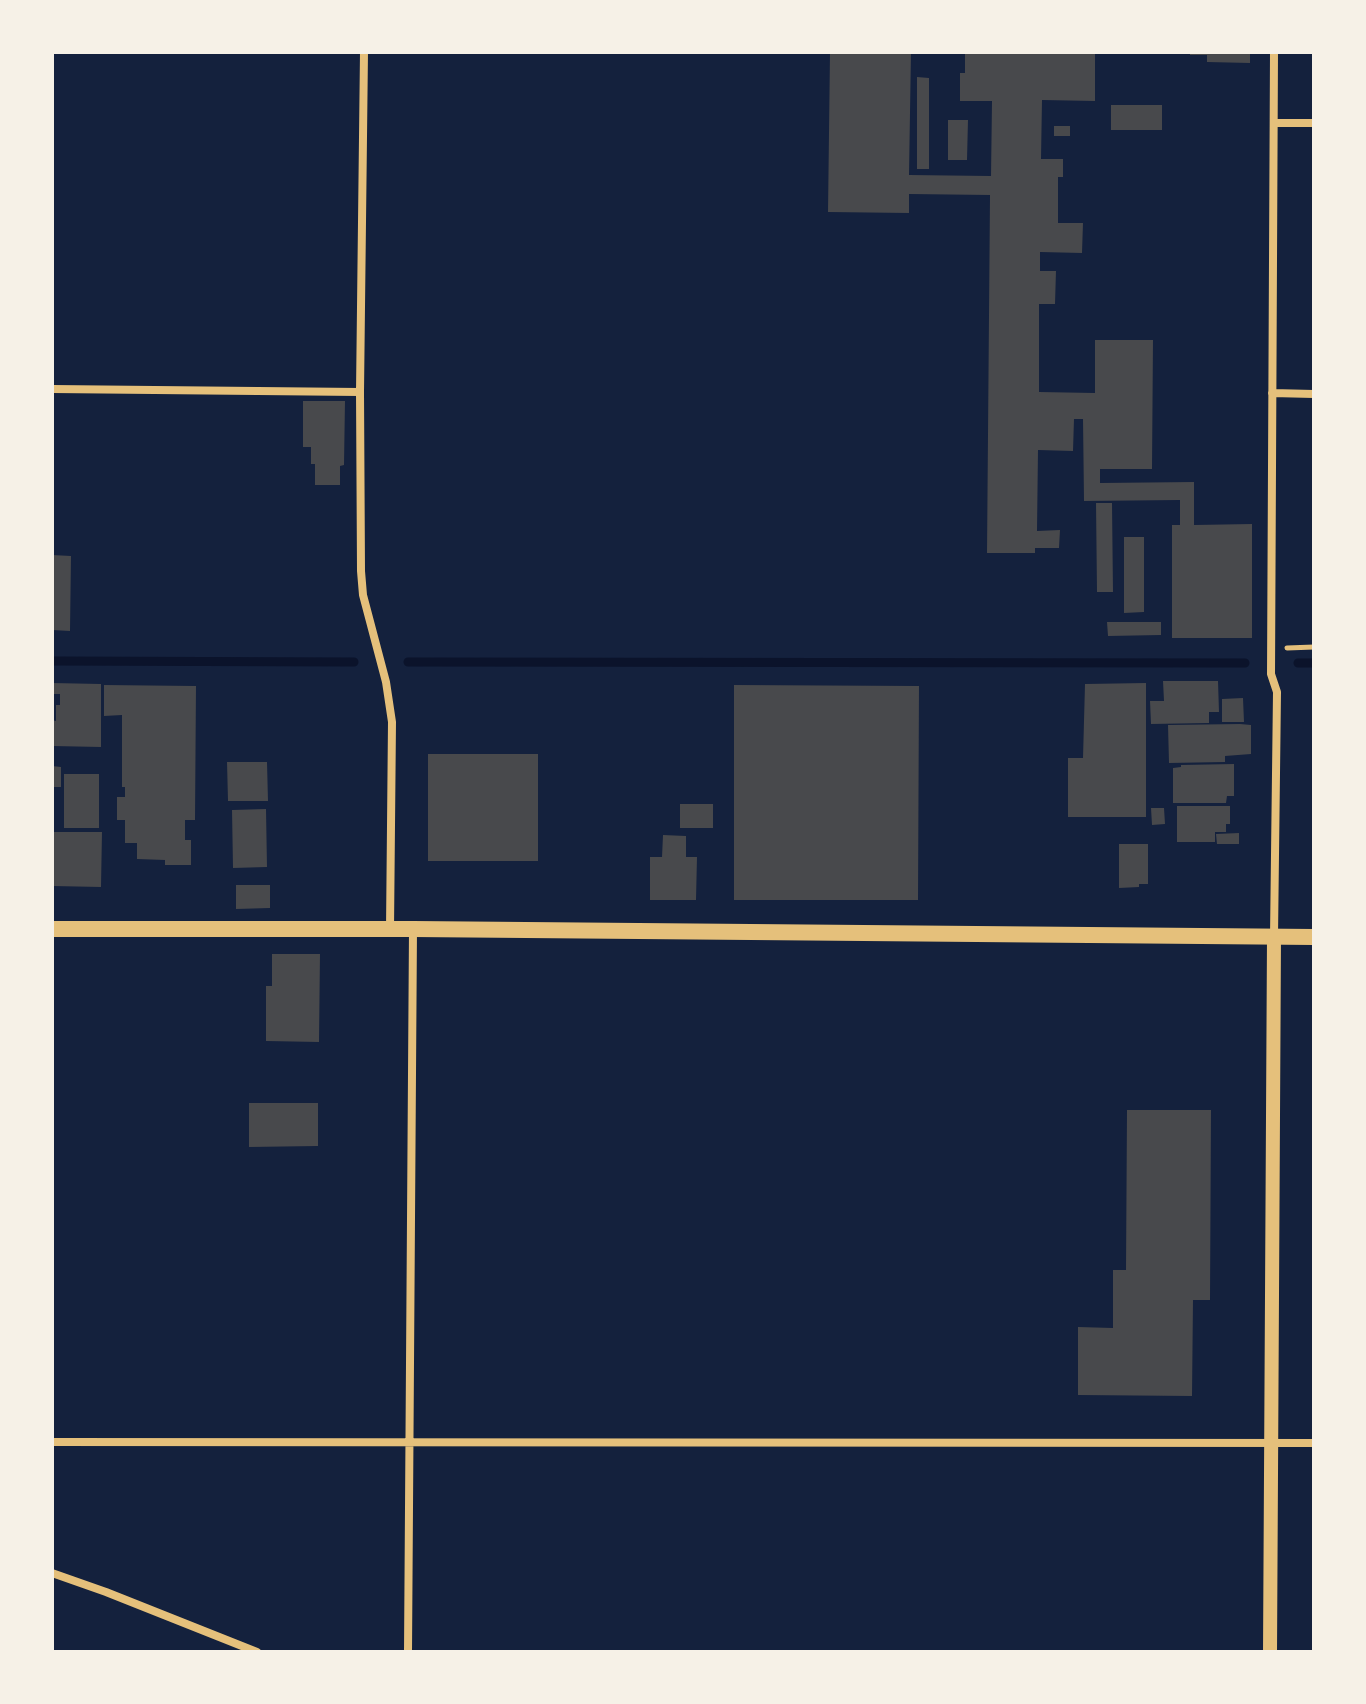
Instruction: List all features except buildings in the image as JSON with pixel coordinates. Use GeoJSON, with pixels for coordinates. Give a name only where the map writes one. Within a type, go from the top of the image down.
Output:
{"type":"FeatureCollection","features":[{"type":"Feature","properties":{"kind":"main road"},"geometry":{"type":"LineString","coordinates":[[52,929],[1314,937]]}},
{"type":"Feature","properties":{"kind":"street"},"geometry":{"type":"LineString","coordinates":[[364,52],[361,571],[363,595],[386,682],[392,722],[390,929]]}},
{"type":"Feature","properties":{"kind":"street"},"geometry":{"type":"LineString","coordinates":[[1270,1652],[1277,692],[1271,674],[1274,52]]}},
{"type":"Feature","properties":{"kind":"street"},"geometry":{"type":"LineString","coordinates":[[1274,123],[1314,123]]}},
{"type":"Feature","properties":{"kind":"street"},"geometry":{"type":"LineString","coordinates":[[52,389],[360,392]]}},
{"type":"Feature","properties":{"kind":"street"},"geometry":{"type":"LineString","coordinates":[[1272,393],[1314,394]]}},
{"type":"Feature","properties":{"kind":"street"},"geometry":{"type":"LineString","coordinates":[[408,1652],[413,929]]}},
{"type":"Feature","properties":{"kind":"street"},"geometry":{"type":"LineString","coordinates":[[52,1442],[1314,1443]]}},
{"type":"Feature","properties":{"kind":"street"},"geometry":{"type":"LineString","coordinates":[[52,1573],[257,1652]]}},
{"type":"Feature","properties":{"kind":"path"},"geometry":{"type":"LineString","coordinates":[[1272,648],[1314,647]]}},
{"type":"Feature","properties":{"kind":"waterway"},"geometry":{"type":"LineString","coordinates":[[52,661],[354,662]]}},
{"type":"Feature","properties":{"kind":"waterway"},"geometry":{"type":"LineString","coordinates":[[408,662],[1245,663]]}},
{"type":"Feature","properties":{"kind":"waterway"},"geometry":{"type":"LineString","coordinates":[[1298,663],[1314,663]]}}]}
